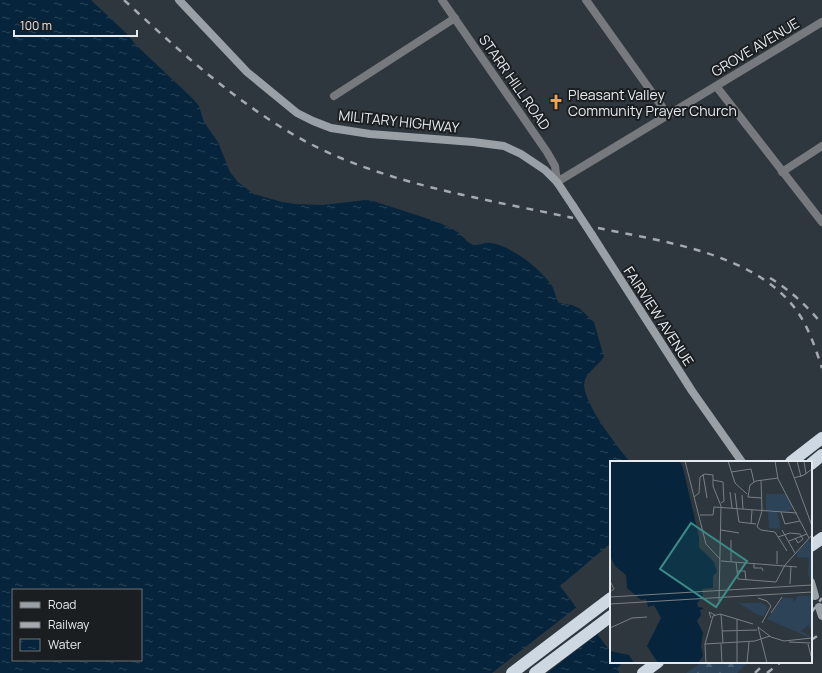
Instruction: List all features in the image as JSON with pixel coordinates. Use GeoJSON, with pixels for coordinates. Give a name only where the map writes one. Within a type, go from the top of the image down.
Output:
{"type":"FeatureCollection","features":[{"type":"Feature","properties":{"kind":"highway"},"geometry":{"type":"LineString","coordinates":[[792,461],[822,438]]}},
{"type":"Feature","properties":{"kind":"highway"},"geometry":{"type":"LineString","coordinates":[[812,463],[822,455]]}},
{"type":"Feature","properties":{"kind":"highway"},"geometry":{"type":"LineString","coordinates":[[812,545],[822,538]]}},
{"type":"Feature","properties":{"kind":"highway"},"geometry":{"type":"LineString","coordinates":[[512,673],[610,599]]}},
{"type":"Feature","properties":{"kind":"highway"},"geometry":{"type":"LineString","coordinates":[[535,673],[610,617]]}},
{"type":"Feature","properties":{"kind":"highway"},"geometry":{"type":"LineString","coordinates":[[643,673],[657,663]]}},
{"type":"Feature","properties":{"kind":"street","name":"MILITARY HIGHWAY"},"geometry":{"type":"LineString","coordinates":[[179,0],[247,72],[297,114],[331,128],[370,134],[473,142],[504,146],[529,159],[545,170],[557,182]]}},
{"type":"Feature","properties":{"kind":"street","name":"STARR HILL ROAD"},"geometry":{"type":"LineString","coordinates":[[442,0],[547,152],[555,166],[557,182]]}},
{"type":"Feature","properties":{"kind":"street"},"geometry":{"type":"LineString","coordinates":[[586,0],[668,115]]}},
{"type":"Feature","properties":{"kind":"street"},"geometry":{"type":"LineString","coordinates":[[334,96],[454,18]]}},
{"type":"Feature","properties":{"kind":"street","name":"GROVE AVENUE"},"geometry":{"type":"LineString","coordinates":[[557,182],[822,22]]}},
{"type":"Feature","properties":{"kind":"street"},"geometry":{"type":"LineString","coordinates":[[716,86],[822,222]]}},
{"type":"Feature","properties":{"kind":"street"},"geometry":{"type":"LineString","coordinates":[[782,172],[822,146]]}},
{"type":"Feature","properties":{"kind":"street","name":"FAIRVIEW AVENUE"},"geometry":{"type":"LineString","coordinates":[[557,182],[692,391],[741,461]]}},
{"type":"Feature","properties":{"kind":"street"},"geometry":{"type":"LineString","coordinates":[[812,586],[815,596]]}},
{"type":"Feature","properties":{"kind":"street"},"geometry":{"type":"LineString","coordinates":[[819,607],[822,616]]}},
{"type":"Feature","properties":{"kind":"green space"},"geometry":{"type":"Polygon","coordinates":[[[701,663],[747,663],[737,673],[686,673],[701,663]]]}},
{"type":"Feature","properties":{"kind":"water"},"geometry":{"type":"Polygon","coordinates":[[[0,0],[91,0],[199,106],[204,122],[218,142],[230,172],[238,182],[254,194],[295,204],[322,205],[366,200],[373,201],[435,221],[451,228],[473,245],[489,243],[507,248],[532,264],[545,277],[552,285],[559,303],[572,305],[579,308],[594,322],[604,357],[586,377],[584,388],[587,398],[600,422],[629,461],[610,461],[610,544],[560,586],[610,651],[610,663],[619,663],[621,665],[618,667],[619,673],[0,673],[0,0]]]}},
{"type":"Feature","properties":{"kind":"pier"},"geometry":{"type":"Polygon","coordinates":[[[578,606],[599,633],[547,673],[492,673],[578,606]]]}},
{"type":"Feature","properties":{"kind":"railway"},"geometry":{"type":"LineString","coordinates":[[124,0],[164,37],[226,89],[271,121],[326,152],[394,177],[430,187],[573,218]]}},
{"type":"Feature","properties":{"kind":"railway"},"geometry":{"type":"LineString","coordinates":[[598,228],[677,244],[704,252],[755,274],[776,289],[799,314],[814,344],[822,368]]}},
{"type":"Feature","properties":{"kind":"railway"},"geometry":{"type":"LineString","coordinates":[[770,278],[798,299],[822,324]]}},
{"type":"Feature","properties":{"kind":"railway"},"geometry":{"type":"LineString","coordinates":[[812,612],[822,598]]}},
{"type":"Feature","properties":{"kind":"railway"},"geometry":{"type":"LineString","coordinates":[[812,639],[822,633]]}},
{"type":"Feature","properties":{"kind":"railway"},"geometry":{"type":"LineString","coordinates":[[755,673],[765,663]]}},
{"type":"Feature","properties":{"kind":"railway"},"geometry":{"type":"LineString","coordinates":[[767,673],[780,663]]}},
{"type":"Feature","properties":{"kind":"place","name":"Pleasant Valley Community Prayer Church"},"geometry":{"type":"Point","coordinates":[556,102]}}]}
